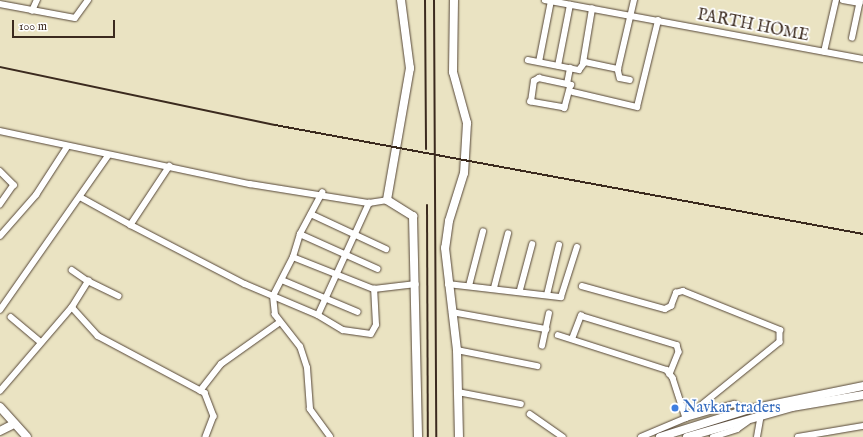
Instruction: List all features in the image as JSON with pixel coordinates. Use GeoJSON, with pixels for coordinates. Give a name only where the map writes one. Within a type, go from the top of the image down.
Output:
{"type":"FeatureCollection","features":[{"type":"Feature","properties":{"kind":"street"},"geometry":{"type":"LineString","coordinates":[[32,11],[37,0]]}},
{"type":"Feature","properties":{"kind":"street"},"geometry":{"type":"LineString","coordinates":[[0,4],[75,18],[88,0]]}},
{"type":"Feature","properties":{"kind":"street"},"geometry":{"type":"LineString","coordinates":[[387,200],[410,68],[401,0]]}},
{"type":"Feature","properties":{"kind":"street"},"geometry":{"type":"LineString","coordinates":[[454,0],[453,72],[467,123],[464,172],[448,228],[447,284],[457,350],[459,437]]}},
{"type":"Feature","properties":{"kind":"street"},"geometry":{"type":"LineString","coordinates":[[630,80],[620,78],[618,69],[629,15],[634,0]]}},
{"type":"Feature","properties":{"kind":"street"},"geometry":{"type":"LineString","coordinates":[[824,52],[836,0]]}},
{"type":"Feature","properties":{"kind":"street"},"geometry":{"type":"LineString","coordinates":[[843,0],[860,1],[852,38]]}},
{"type":"Feature","properties":{"kind":"street"},"geometry":{"type":"LineString","coordinates":[[539,62],[548,1]]}},
{"type":"Feature","properties":{"kind":"street","name":"PARTH HOME"},"geometry":{"type":"LineString","coordinates":[[548,1],[863,59]]}},
{"type":"Feature","properties":{"kind":"street"},"geometry":{"type":"LineString","coordinates":[[558,66],[570,5]]}},
{"type":"Feature","properties":{"kind":"street"},"geometry":{"type":"LineString","coordinates":[[528,60],[579,70],[583,63],[592,9]]}},
{"type":"Feature","properties":{"kind":"street"},"geometry":{"type":"LineString","coordinates":[[573,92],[637,107],[658,21]]}},
{"type":"Feature","properties":{"kind":"street"},"geometry":{"type":"LineString","coordinates":[[583,63],[618,69]]}},
{"type":"Feature","properties":{"kind":"street"},"geometry":{"type":"LineString","coordinates":[[567,84],[570,68]]}},
{"type":"Feature","properties":{"kind":"street"},"geometry":{"type":"LineString","coordinates":[[538,78],[567,84],[571,88],[564,108],[530,100],[534,81],[538,78]]}},
{"type":"Feature","properties":{"kind":"street"},"geometry":{"type":"LineString","coordinates":[[0,131],[108,156],[170,166],[250,184],[322,194],[369,203],[387,200],[413,216],[416,284],[418,437]]}},
{"type":"Feature","properties":{"kind":"street"},"geometry":{"type":"LineString","coordinates":[[0,236],[36,196],[67,147]]}},
{"type":"Feature","properties":{"kind":"street"},"geometry":{"type":"LineString","coordinates":[[0,310],[108,156]]}},
{"type":"Feature","properties":{"kind":"street"},"geometry":{"type":"LineString","coordinates":[[131,225],[170,166]]}},
{"type":"Feature","properties":{"kind":"street"},"geometry":{"type":"LineString","coordinates":[[0,171],[14,185],[0,205]]}},
{"type":"Feature","properties":{"kind":"street"},"geometry":{"type":"LineString","coordinates":[[322,194],[300,234],[293,258],[273,296],[274,315],[300,347],[307,368],[310,409],[330,437]]}},
{"type":"Feature","properties":{"kind":"street"},"geometry":{"type":"LineString","coordinates":[[80,197],[131,225],[273,296],[318,315],[343,330],[371,334],[376,325],[374,289]]}},
{"type":"Feature","properties":{"kind":"street"},"geometry":{"type":"LineString","coordinates":[[318,315],[369,203]]}},
{"type":"Feature","properties":{"kind":"street"},"geometry":{"type":"LineString","coordinates":[[311,214],[386,249]]}},
{"type":"Feature","properties":{"kind":"street"},"geometry":{"type":"LineString","coordinates":[[469,286],[483,232]]}},
{"type":"Feature","properties":{"kind":"street"},"geometry":{"type":"LineString","coordinates":[[300,234],[345,256],[378,269]]}},
{"type":"Feature","properties":{"kind":"street"},"geometry":{"type":"LineString","coordinates":[[494,288],[508,234]]}},
{"type":"Feature","properties":{"kind":"street"},"geometry":{"type":"LineString","coordinates":[[520,290],[532,244]]}},
{"type":"Feature","properties":{"kind":"street"},"geometry":{"type":"LineString","coordinates":[[547,295],[559,245]]}},
{"type":"Feature","properties":{"kind":"street"},"geometry":{"type":"LineString","coordinates":[[447,284],[520,290],[562,296],[577,246]]}},
{"type":"Feature","properties":{"kind":"street"},"geometry":{"type":"LineString","coordinates":[[293,258],[374,289],[416,284]]}},
{"type":"Feature","properties":{"kind":"street"},"geometry":{"type":"LineString","coordinates":[[72,270],[88,281],[119,296]]}},
{"type":"Feature","properties":{"kind":"street"},"geometry":{"type":"LineString","coordinates":[[282,280],[358,312]]}},
{"type":"Feature","properties":{"kind":"street"},"geometry":{"type":"LineString","coordinates":[[0,391],[72,307],[88,281]]}},
{"type":"Feature","properties":{"kind":"street"},"geometry":{"type":"LineString","coordinates":[[582,286],[665,309],[671,306],[676,293],[683,291],[780,330],[780,342],[686,418]]}},
{"type":"Feature","properties":{"kind":"street"},"geometry":{"type":"LineString","coordinates":[[72,307],[98,336],[205,393],[214,416],[206,437]]}},
{"type":"Feature","properties":{"kind":"street"},"geometry":{"type":"LineString","coordinates":[[452,312],[546,330]]}},
{"type":"Feature","properties":{"kind":"street"},"geometry":{"type":"LineString","coordinates":[[542,346],[550,314]]}},
{"type":"Feature","properties":{"kind":"street"},"geometry":{"type":"LineString","coordinates":[[11,316],[41,342]]}},
{"type":"Feature","properties":{"kind":"street"},"geometry":{"type":"LineString","coordinates":[[572,339],[581,316],[677,345],[679,352],[670,374],[686,418]]}},
{"type":"Feature","properties":{"kind":"street"},"geometry":{"type":"LineString","coordinates":[[200,391],[221,364],[280,322]]}},
{"type":"Feature","properties":{"kind":"street"},"geometry":{"type":"LineString","coordinates":[[558,335],[670,374]]}},
{"type":"Feature","properties":{"kind":"street"},"geometry":{"type":"LineString","coordinates":[[457,350],[537,366]]}},
{"type":"Feature","properties":{"kind":"street"},"geometry":{"type":"LineString","coordinates":[[660,437],[746,410],[863,386]]}},
{"type":"Feature","properties":{"kind":"street"},"geometry":{"type":"LineString","coordinates":[[458,392],[521,404]]}},
{"type":"Feature","properties":{"kind":"street"},"geometry":{"type":"LineString","coordinates":[[687,437],[761,415],[863,394]]}},
{"type":"Feature","properties":{"kind":"street"},"geometry":{"type":"LineString","coordinates":[[641,437],[686,418],[734,404],[746,410]]}},
{"type":"Feature","properties":{"kind":"street"},"geometry":{"type":"LineString","coordinates":[[0,407],[12,425],[27,437]]}},
{"type":"Feature","properties":{"kind":"street"},"geometry":{"type":"LineString","coordinates":[[530,414],[563,437]]}},
{"type":"Feature","properties":{"kind":"street"},"geometry":{"type":"LineString","coordinates":[[757,437],[761,415]]}},
{"type":"Feature","properties":{"kind":"street"},"geometry":{"type":"LineString","coordinates":[[713,437],[737,430],[752,418]]}},
{"type":"Feature","properties":{"kind":"street"},"geometry":{"type":"LineString","coordinates":[[0,431],[12,425]]}},
{"type":"Feature","properties":{"kind":"street"},"geometry":{"type":"LineString","coordinates":[[798,437],[863,426]]}},
{"type":"Feature","properties":{"kind":"railway"},"geometry":{"type":"LineString","coordinates":[[425,0],[426,149]]}},
{"type":"Feature","properties":{"kind":"railway"},"geometry":{"type":"LineString","coordinates":[[434,0],[436,437]]}},
{"type":"Feature","properties":{"kind":"railway"},"geometry":{"type":"LineString","coordinates":[[0,67],[275,125],[863,234]]}},
{"type":"Feature","properties":{"kind":"railway"},"geometry":{"type":"LineString","coordinates":[[427,205],[428,437]]}},
{"type":"Feature","properties":{"kind":"place","name":"Navkar traders"},"geometry":{"type":"Point","coordinates":[675,408]}}]}
